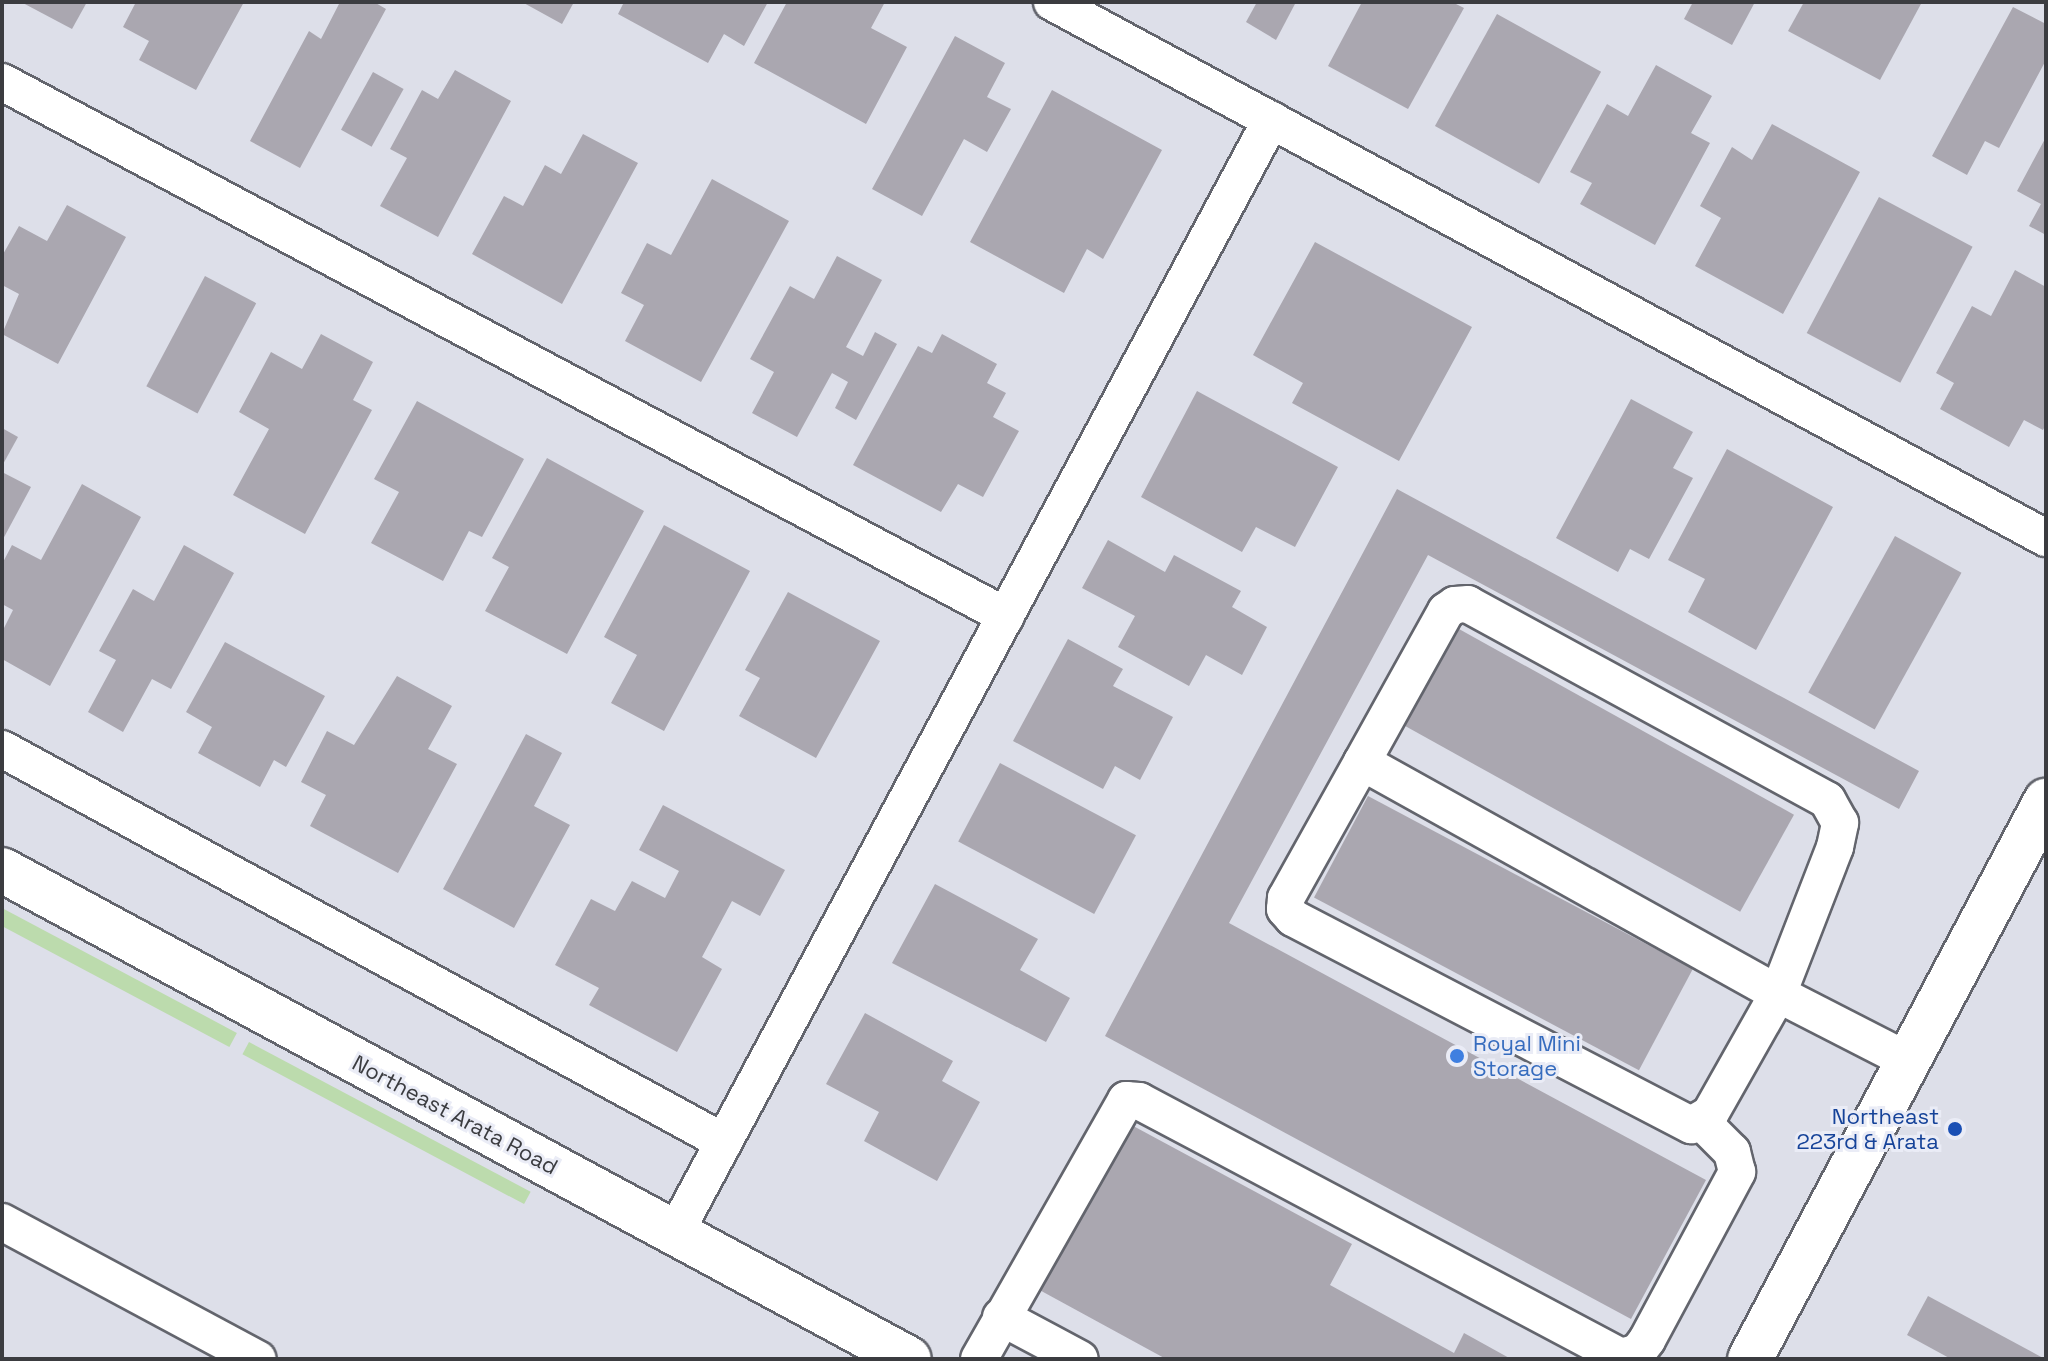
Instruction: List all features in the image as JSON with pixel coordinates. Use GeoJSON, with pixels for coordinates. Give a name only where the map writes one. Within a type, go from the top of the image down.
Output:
{"type":"FeatureCollection","features":[{"type":"Feature","properties":{"kind":"street"},"geometry":{"type":"LineString","coordinates":[[1750,1359],[2046,801]]}},
{"type":"Feature","properties":{"kind":"street","name":"Northeast Arata Road"},"geometry":{"type":"LineString","coordinates":[[2,870],[909,1359]]}},
{"type":"Feature","properties":{"kind":"lane"},"geometry":{"type":"LineString","coordinates":[[1052,2],[2046,538]]}},
{"type":"Feature","properties":{"kind":"lane"},"geometry":{"type":"LineString","coordinates":[[2,82],[1006,616]]}},
{"type":"Feature","properties":{"kind":"lane"},"geometry":{"type":"LineString","coordinates":[[675,1233],[1271,120]]}},
{"type":"Feature","properties":{"kind":"lane"},"geometry":{"type":"LineString","coordinates":[[979,1359],[1126,1100],[1139,1101],[1621,1357],[1638,1352],[1647,1340],[1737,1172],[1732,1152],[1702,1122],[1681,1122],[1293,918],[1285,909],[1286,898],[1446,611],[1468,604],[1827,800],[1840,823],[1835,847],[1778,994],[1702,1122]]}},
{"type":"Feature","properties":{"kind":"lane"},"geometry":{"type":"LineString","coordinates":[[2,749],[724,1142]]}},
{"type":"Feature","properties":{"kind":"lane"},"geometry":{"type":"LineString","coordinates":[[1362,762],[1778,994],[1909,1061]]}},
{"type":"Feature","properties":{"kind":"lane"},"geometry":{"type":"LineString","coordinates":[[2,1222],[258,1359]]}},
{"type":"Feature","properties":{"kind":"lane"},"geometry":{"type":"LineString","coordinates":[[1001,1317],[1080,1359]]}},
{"type":"Feature","properties":{"kind":"green space"},"geometry":{"type":"Polygon","coordinates":[[[2,908],[237,1033],[229,1047],[2,926],[2,908]]]}},
{"type":"Feature","properties":{"kind":"green space"},"geometry":{"type":"Polygon","coordinates":[[[249,1042],[531,1192],[524,1204],[242,1054],[249,1042]]]}},
{"type":"Feature","properties":{"kind":"building"},"geometry":{"type":"Polygon","coordinates":[[[21,2],[87,2],[72,29],[21,2]]]}},
{"type":"Feature","properties":{"kind":"building"},"geometry":{"type":"Polygon","coordinates":[[[136,2],[244,2],[196,90],[139,60],[149,41],[123,27],[136,2]]]}},
{"type":"Feature","properties":{"kind":"building"},"geometry":{"type":"Polygon","coordinates":[[[340,2],[374,2],[386,9],[300,168],[250,141],[309,31],[321,39],[340,2]]]}},
{"type":"Feature","properties":{"kind":"building"},"geometry":{"type":"Polygon","coordinates":[[[522,2],[574,2],[562,24],[522,2]]]}},
{"type":"Feature","properties":{"kind":"building"},"geometry":{"type":"Polygon","coordinates":[[[624,2],[768,2],[744,46],[724,34],[708,63],[618,14],[624,2]]]}},
{"type":"Feature","properties":{"kind":"building"},"geometry":{"type":"Polygon","coordinates":[[[787,2],[885,2],[871,28],[907,47],[866,124],[754,63],[787,2]]]}},
{"type":"Feature","properties":{"kind":"building"},"geometry":{"type":"Polygon","coordinates":[[[1257,2],[1296,2],[1276,40],[1246,22],[1257,2]]]}},
{"type":"Feature","properties":{"kind":"building"},"geometry":{"type":"Polygon","coordinates":[[[1362,2],[1452,2],[1464,8],[1408,109],[1328,66],[1362,2]]]}},
{"type":"Feature","properties":{"kind":"building"},"geometry":{"type":"Polygon","coordinates":[[[1693,2],[1755,2],[1732,45],[1684,19],[1693,2]]]}},
{"type":"Feature","properties":{"kind":"building"},"geometry":{"type":"Polygon","coordinates":[[[1804,2],[1922,2],[1880,80],[1788,31],[1804,2]]]}},
{"type":"Feature","properties":{"kind":"building"},"geometry":{"type":"Polygon","coordinates":[[[2013,7],[2046,24],[2046,60],[1999,148],[1985,141],[1967,175],[1932,156],[2013,7]]]}},
{"type":"Feature","properties":{"kind":"building"},"geometry":{"type":"Polygon","coordinates":[[[1497,14],[1601,72],[1539,184],[1435,126],[1497,14]]]}},
{"type":"Feature","properties":{"kind":"building"},"geometry":{"type":"Polygon","coordinates":[[[955,36],[1005,63],[987,97],[1011,109],[987,152],[964,139],[922,216],[872,189],[955,36]]]}},
{"type":"Feature","properties":{"kind":"building"},"geometry":{"type":"Polygon","coordinates":[[[1656,65],[1712,96],[1691,133],[1710,143],[1655,245],[1580,204],[1592,183],[1570,172],[1607,104],[1628,116],[1656,65]]]}},
{"type":"Feature","properties":{"kind":"building"},"geometry":{"type":"Polygon","coordinates":[[[455,70],[511,101],[438,237],[380,206],[407,158],[390,149],[422,90],[438,99],[455,70]]]}},
{"type":"Feature","properties":{"kind":"building"},"geometry":{"type":"Polygon","coordinates":[[[373,72],[404,89],[372,147],[341,130],[373,72]]]}},
{"type":"Feature","properties":{"kind":"building"},"geometry":{"type":"Polygon","coordinates":[[[1052,90],[1162,150],[1103,259],[1087,249],[1064,293],[970,242],[1052,90]]]}},
{"type":"Feature","properties":{"kind":"building"},"geometry":{"type":"Polygon","coordinates":[[[1772,124],[1860,172],[1783,314],[1695,266],[1721,218],[1700,206],[1732,147],[1752,160],[1772,124]]]}},
{"type":"Feature","properties":{"kind":"building"},"geometry":{"type":"Polygon","coordinates":[[[583,134],[638,163],[562,304],[472,254],[504,196],[523,206],[545,165],[561,174],[583,134]]]}},
{"type":"Feature","properties":{"kind":"building"},"geometry":{"type":"Polygon","coordinates":[[[2046,137],[2046,235],[2029,226],[2041,204],[2017,191],[2046,137]]]}},
{"type":"Feature","properties":{"kind":"building"},"geometry":{"type":"Polygon","coordinates":[[[712,179],[789,221],[701,382],[625,341],[644,305],[621,293],[647,243],[671,255],[712,179]]]}},
{"type":"Feature","properties":{"kind":"building"},"geometry":{"type":"Polygon","coordinates":[[[1879,197],[1973,247],[1900,383],[1807,333],[1879,197]]]}},
{"type":"Feature","properties":{"kind":"building"},"geometry":{"type":"Polygon","coordinates":[[[67,205],[126,237],[58,364],[2,334],[19,294],[2,285],[2,256],[19,226],[47,241],[67,205]]]}},
{"type":"Feature","properties":{"kind":"building"},"geometry":{"type":"Polygon","coordinates":[[[1315,242],[1472,327],[1399,461],[1292,403],[1303,383],[1253,355],[1315,242]]]}},
{"type":"Feature","properties":{"kind":"building"},"geometry":{"type":"Polygon","coordinates":[[[837,256],[882,280],[846,347],[863,356],[875,332],[897,344],[856,420],[835,408],[848,382],[832,373],[797,437],[752,413],[774,372],[750,359],[790,286],[814,299],[837,256]]]}},
{"type":"Feature","properties":{"kind":"building"},"geometry":{"type":"Polygon","coordinates":[[[2015,270],[2046,287],[2046,424],[2043,430],[2024,420],[2009,447],[1940,409],[1954,383],[1936,373],[1972,306],[1991,316],[2015,270]]]}},
{"type":"Feature","properties":{"kind":"building"},"geometry":{"type":"Polygon","coordinates":[[[205,276],[256,303],[198,414],[146,386],[205,276]]]}},
{"type":"Feature","properties":{"kind":"building"},"geometry":{"type":"Polygon","coordinates":[[[321,334],[373,362],[353,400],[372,410],[305,534],[233,495],[269,429],[239,412],[271,352],[302,369],[321,334]]]}},
{"type":"Feature","properties":{"kind":"building"},"geometry":{"type":"Polygon","coordinates":[[[942,334],[997,364],[987,383],[1006,393],[993,417],[1019,431],[983,497],[958,484],[941,512],[853,465],[918,346],[932,353],[942,334]]]}},
{"type":"Feature","properties":{"kind":"building"},"geometry":{"type":"Polygon","coordinates":[[[1197,391],[1338,467],[1295,547],[1256,527],[1242,552],[1141,497],[1197,391]]]}},
{"type":"Feature","properties":{"kind":"building"},"geometry":{"type":"Polygon","coordinates":[[[1631,399],[1693,432],[1673,468],[1693,478],[1649,559],[1630,549],[1618,572],[1556,538],[1631,399]]]}},
{"type":"Feature","properties":{"kind":"building"},"geometry":{"type":"Polygon","coordinates":[[[417,401],[524,459],[482,537],[469,531],[443,581],[371,543],[399,492],[374,479],[417,401]]]}},
{"type":"Feature","properties":{"kind":"building"},"geometry":{"type":"Polygon","coordinates":[[[2,428],[18,437],[2,466],[2,428]]]}},
{"type":"Feature","properties":{"kind":"building"},"geometry":{"type":"Polygon","coordinates":[[[1727,449],[1833,507],[1756,650],[1688,612],[1705,579],[1668,560],[1727,449]]]}},
{"type":"Feature","properties":{"kind":"building"},"geometry":{"type":"Polygon","coordinates":[[[547,458],[644,511],[567,654],[485,611],[509,567],[492,558],[547,458]]]}},
{"type":"Feature","properties":{"kind":"building"},"geometry":{"type":"Polygon","coordinates":[[[2,472],[31,487],[2,541],[2,472]]]}},
{"type":"Feature","properties":{"kind":"building"},"geometry":{"type":"Polygon","coordinates":[[[82,484],[141,517],[50,686],[2,659],[2,632],[13,610],[2,604],[2,564],[12,545],[41,560],[82,484]]]}},
{"type":"Feature","properties":{"kind":"building"},"geometry":{"type":"Polygon","coordinates":[[[1397,489],[1919,771],[1899,809],[1428,555],[1229,923],[1706,1180],[1631,1319],[1105,1036],[1397,489]]]}},
{"type":"Feature","properties":{"kind":"building"},"geometry":{"type":"Polygon","coordinates":[[[664,525],[750,571],[664,731],[611,703],[637,655],[604,637],[664,525]]]}},
{"type":"Feature","properties":{"kind":"building"},"geometry":{"type":"Polygon","coordinates":[[[1895,536],[1961,573],[1875,729],[1808,693],[1895,536]]]}},
{"type":"Feature","properties":{"kind":"building"},"geometry":{"type":"Polygon","coordinates":[[[1108,540],[1165,572],[1174,555],[1241,591],[1232,607],[1267,627],[1242,675],[1206,655],[1189,686],[1118,647],[1135,616],[1082,588],[1108,540]]]}},
{"type":"Feature","properties":{"kind":"building"},"geometry":{"type":"Polygon","coordinates":[[[184,545],[234,573],[171,689],[152,679],[123,732],[88,712],[116,660],[99,651],[133,589],[154,601],[184,545]]]}},
{"type":"Feature","properties":{"kind":"building"},"geometry":{"type":"Polygon","coordinates":[[[788,592],[880,641],[816,758],[739,716],[760,678],[745,670],[788,592]]]}},
{"type":"Feature","properties":{"kind":"building"},"geometry":{"type":"Polygon","coordinates":[[[1459,629],[1794,815],[1740,912],[1405,726],[1459,629]]]}},
{"type":"Feature","properties":{"kind":"building"},"geometry":{"type":"Polygon","coordinates":[[[1068,639],[1123,669],[1113,686],[1173,717],[1140,780],[1115,766],[1103,789],[1013,741],[1068,639]]]}},
{"type":"Feature","properties":{"kind":"building"},"geometry":{"type":"Polygon","coordinates":[[[225,642],[325,696],[286,767],[274,760],[260,787],[198,753],[212,727],[186,712],[225,642]]]}},
{"type":"Feature","properties":{"kind":"building"},"geometry":{"type":"Polygon","coordinates":[[[397,676],[452,706],[428,749],[457,764],[398,873],[310,826],[326,795],[301,782],[327,731],[354,745],[397,676]]]}},
{"type":"Feature","properties":{"kind":"building"},"geometry":{"type":"Polygon","coordinates":[[[526,734],[562,753],[534,806],[570,825],[514,928],[443,889],[526,734]]]}},
{"type":"Feature","properties":{"kind":"building"},"geometry":{"type":"Polygon","coordinates":[[[1000,763],[1136,835],[1094,914],[958,842],[1000,763]]]}},
{"type":"Feature","properties":{"kind":"building"},"geometry":{"type":"Polygon","coordinates":[[[1368,796],[1693,969],[1639,1070],[1314,898],[1368,796]]]}},
{"type":"Feature","properties":{"kind":"building"},"geometry":{"type":"Polygon","coordinates":[[[663,805],[785,870],[760,916],[732,901],[702,957],[722,969],[677,1052],[589,1005],[599,988],[555,965],[591,899],[615,911],[632,881],[665,898],[679,871],[639,850],[663,805]]]}},
{"type":"Feature","properties":{"kind":"building"},"geometry":{"type":"Polygon","coordinates":[[[935,884],[1038,939],[1020,970],[1070,998],[1046,1042],[892,963],[935,884]]]}},
{"type":"Feature","properties":{"kind":"building"},"geometry":{"type":"Polygon","coordinates":[[[865,1013],[953,1061],[942,1081],[980,1102],[937,1181],[864,1141],[879,1112],[826,1084],[865,1013]]]}},
{"type":"Feature","properties":{"kind":"building"},"geometry":{"type":"Polygon","coordinates":[[[1124,1121],[1352,1244],[1330,1285],[1454,1353],[1464,1333],[1511,1359],[1166,1359],[1034,1287],[1124,1121]]]}},
{"type":"Feature","properties":{"kind":"building"},"geometry":{"type":"Polygon","coordinates":[[[1928,1296],[2045,1359],[1951,1359],[1907,1335],[1928,1296]]]}},
{"type":"Feature","properties":{"kind":"place","name":"Royal Mini Storage"},"geometry":{"type":"Point","coordinates":[1457,1056]}},
{"type":"Feature","properties":{"kind":"place","name":"Northeast 223rd & Arata"},"geometry":{"type":"Point","coordinates":[1955,1129]}}]}
